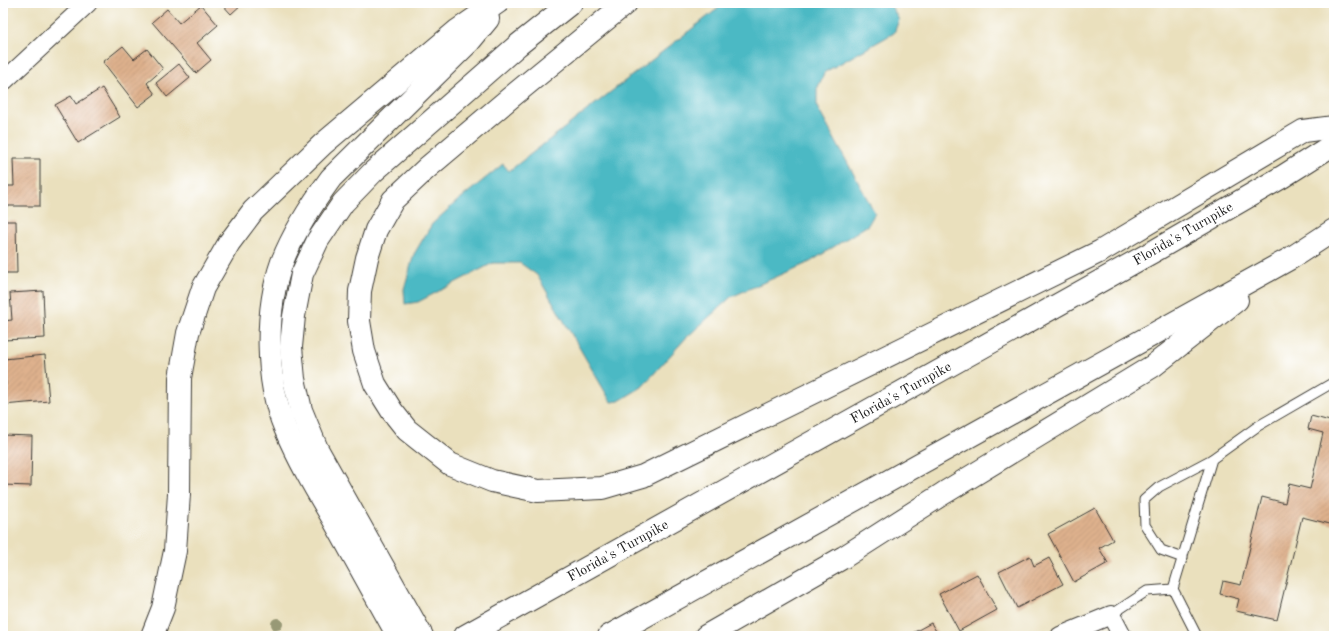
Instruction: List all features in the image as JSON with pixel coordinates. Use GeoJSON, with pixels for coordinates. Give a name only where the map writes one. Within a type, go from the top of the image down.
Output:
{"type":"FeatureCollection","features":[{"type":"Feature","properties":{"kind":"highway"},"geometry":{"type":"LineString","coordinates":[[152,636],[163,608],[175,551],[179,494],[180,378],[188,333],[203,288],[229,243],[253,211],[323,144],[458,30],[497,3]]}},
{"type":"Feature","properties":{"kind":"highway"},"geometry":{"type":"LineString","coordinates":[[422,636],[385,591],[300,460],[284,427],[276,398],[270,368],[269,332],[273,300],[282,262],[312,204],[331,178],[469,42],[501,3]]}},
{"type":"Feature","properties":{"kind":"highway"},"geometry":{"type":"LineString","coordinates":[[398,636],[385,591],[317,449],[301,410],[294,379],[291,347],[294,316],[302,274],[318,240],[343,203],[373,172],[518,45],[571,3]]}},
{"type":"Feature","properties":{"kind":"highway"},"geometry":{"type":"LineString","coordinates":[[626,3],[427,168],[393,200],[376,230],[367,258],[360,290],[359,321],[364,351],[375,384],[392,411],[407,430],[450,464],[492,481],[538,491],[602,488],[643,476],[1101,251],[1303,132],[1334,127]]}},
{"type":"Feature","properties":{"kind":"highway","name":"Florida's Turnpike"},"geometry":{"type":"LineString","coordinates":[[465,636],[1142,258],[1282,177],[1334,144]]}},
{"type":"Feature","properties":{"kind":"highway"},"geometry":{"type":"LineString","coordinates":[[609,636],[1291,258],[1334,230]]}},
{"type":"Feature","properties":{"kind":"highway"},"geometry":{"type":"LineString","coordinates":[[706,636],[844,557],[944,493],[1153,366],[1291,258]]}},
{"type":"Feature","properties":{"kind":"street"},"geometry":{"type":"LineString","coordinates":[[3,82],[88,3]]}},
{"type":"Feature","properties":{"kind":"street"},"geometry":{"type":"LineString","coordinates":[[1060,636],[1111,615],[1122,636]]}},
{"type":"Feature","properties":{"kind":"lane"},"geometry":{"type":"LineString","coordinates":[[1183,558],[1161,550],[1145,525],[1144,500],[1159,486],[1212,459],[1258,426],[1334,382]]}},
{"type":"Feature","properties":{"kind":"lane"},"geometry":{"type":"LineString","coordinates":[[1197,636],[1174,589],[1212,459]]}},
{"type":"Feature","properties":{"kind":"lane"},"geometry":{"type":"LineString","coordinates":[[1111,615],[1147,591],[1174,589]]}},
{"type":"Feature","properties":{"kind":"water"},"geometry":{"type":"Polygon","coordinates":[[[725,3],[886,3],[891,6],[899,20],[894,33],[825,72],[817,89],[817,107],[875,213],[868,225],[810,262],[731,297],[685,339],[642,387],[619,401],[611,402],[537,275],[520,263],[493,263],[418,302],[405,304],[404,289],[414,254],[432,224],[503,164],[509,171],[725,3]]]}},
{"type":"Feature","properties":{"kind":"building"},"geometry":{"type":"Polygon","coordinates":[[[221,3],[243,3],[231,14],[221,3]]]}},
{"type":"Feature","properties":{"kind":"building"},"geometry":{"type":"Polygon","coordinates":[[[201,5],[218,25],[197,43],[211,60],[196,73],[152,22],[167,9],[179,23],[201,5]]]}},
{"type":"Feature","properties":{"kind":"building"},"geometry":{"type":"Polygon","coordinates":[[[123,46],[134,59],[147,49],[163,69],[147,83],[155,94],[138,107],[103,62],[123,46]]]}},
{"type":"Feature","properties":{"kind":"building"},"geometry":{"type":"Polygon","coordinates":[[[179,64],[190,78],[167,97],[156,83],[179,64]]]}},
{"type":"Feature","properties":{"kind":"building"},"geometry":{"type":"Polygon","coordinates":[[[102,88],[120,117],[78,143],[55,105],[71,96],[76,104],[102,88]]]}},
{"type":"Feature","properties":{"kind":"building"},"geometry":{"type":"Polygon","coordinates":[[[13,159],[40,159],[40,206],[3,206],[3,186],[14,186],[13,159]]]}},
{"type":"Feature","properties":{"kind":"building"},"geometry":{"type":"Polygon","coordinates":[[[3,221],[16,221],[17,273],[3,273],[3,221]]]}},
{"type":"Feature","properties":{"kind":"building"},"geometry":{"type":"Polygon","coordinates":[[[43,291],[45,338],[3,340],[3,321],[12,320],[10,293],[43,291]]]}},
{"type":"Feature","properties":{"kind":"building"},"geometry":{"type":"Polygon","coordinates":[[[45,355],[49,401],[3,405],[3,385],[6,385],[4,359],[45,355]]]}},
{"type":"Feature","properties":{"kind":"building"},"geometry":{"type":"Polygon","coordinates":[[[1333,411],[1334,525],[1302,517],[1277,620],[1236,611],[1239,599],[1220,594],[1223,581],[1241,585],[1262,497],[1285,503],[1289,484],[1310,489],[1323,433],[1308,429],[1311,416],[1330,421],[1333,411]]]}},
{"type":"Feature","properties":{"kind":"building"},"geometry":{"type":"Polygon","coordinates":[[[3,435],[32,436],[31,486],[3,485],[3,435]]]}},
{"type":"Feature","properties":{"kind":"building"},"geometry":{"type":"Polygon","coordinates":[[[1095,508],[1113,540],[1099,548],[1108,563],[1074,582],[1048,534],[1095,508]]]}},
{"type":"Feature","properties":{"kind":"building"},"geometry":{"type":"Polygon","coordinates":[[[1030,556],[1034,566],[1049,558],[1063,584],[1017,608],[999,572],[1030,556]]]}},
{"type":"Feature","properties":{"kind":"building"},"geometry":{"type":"Polygon","coordinates":[[[977,574],[997,610],[959,631],[939,594],[977,574]]]}},
{"type":"Feature","properties":{"kind":"building"},"geometry":{"type":"Polygon","coordinates":[[[931,623],[939,636],[907,636],[931,623]]]}}]}
